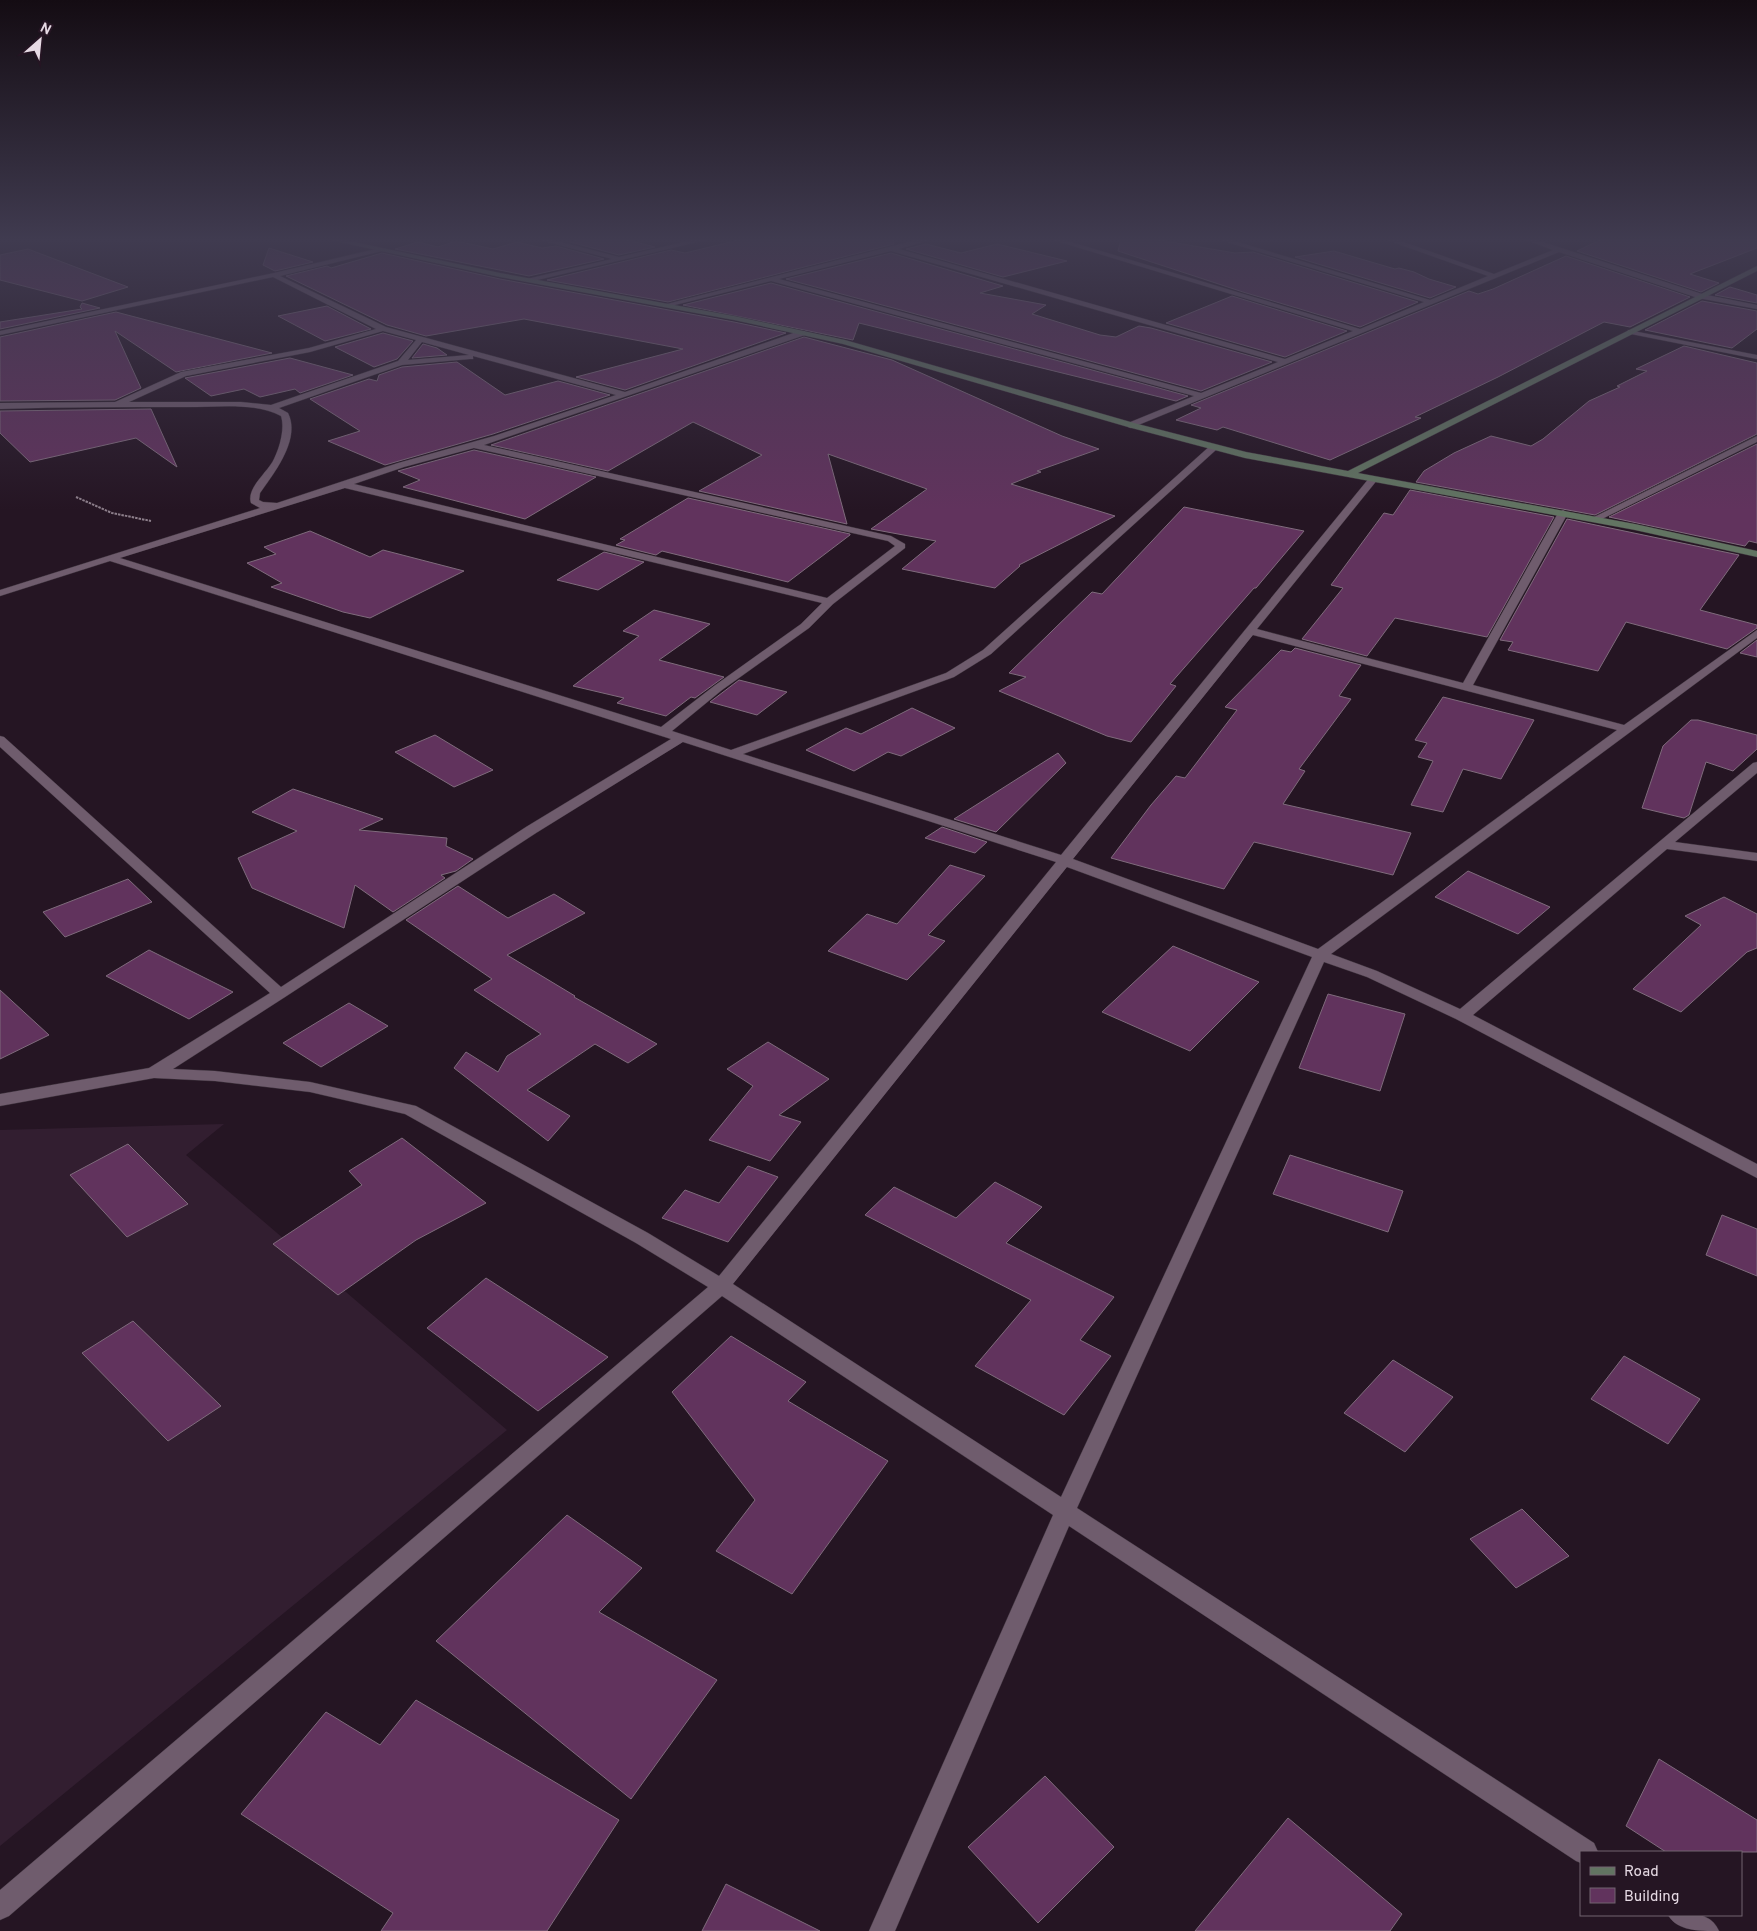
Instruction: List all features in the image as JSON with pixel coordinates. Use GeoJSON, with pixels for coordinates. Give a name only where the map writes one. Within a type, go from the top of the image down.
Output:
{"type":"FeatureCollection","features":[{"type":"Feature","properties":{"kind":"main road"},"geometry":{"type":"LineString","coordinates":[[783,329],[906,358],[1131,425],[1214,447],[1373,479],[1595,519],[1757,554]]}},
{"type":"Feature","properties":{"kind":"main road"},"geometry":{"type":"LineString","coordinates":[[1349,474],[1637,329]]}},
{"type":"Feature","properties":{"kind":"street"},"geometry":{"type":"LineString","coordinates":[[0,333],[18,329]]}},
{"type":"Feature","properties":{"kind":"street"},"geometry":{"type":"LineString","coordinates":[[383,329],[626,395]]}},
{"type":"Feature","properties":{"kind":"street"},"geometry":{"type":"LineString","coordinates":[[116,404],[184,374],[310,350],[383,329]]}},
{"type":"Feature","properties":{"kind":"street"},"geometry":{"type":"LineString","coordinates":[[956,329],[1202,396]]}},
{"type":"Feature","properties":{"kind":"street"},"geometry":{"type":"LineString","coordinates":[[1171,329],[1286,362]]}},
{"type":"Feature","properties":{"kind":"street"},"geometry":{"type":"LineString","coordinates":[[1354,329],[1360,331]]}},
{"type":"Feature","properties":{"kind":"street"},"geometry":{"type":"LineString","coordinates":[[1131,425],[1365,329]]}},
{"type":"Feature","properties":{"kind":"street"},"geometry":{"type":"LineString","coordinates":[[1631,332],[1757,357]]}},
{"type":"Feature","properties":{"kind":"street"},"geometry":{"type":"LineString","coordinates":[[0,593],[345,485],[367,475],[473,444],[626,395],[802,333]]}},
{"type":"Feature","properties":{"kind":"street"},"geometry":{"type":"LineString","coordinates":[[401,363],[421,339]]}},
{"type":"Feature","properties":{"kind":"street"},"geometry":{"type":"LineString","coordinates":[[0,406],[201,403],[272,408],[401,363],[478,356]]}},
{"type":"Feature","properties":{"kind":"street"},"geometry":{"type":"LineString","coordinates":[[272,408],[285,416],[288,424],[286,435],[279,458],[255,493],[254,501],[261,505],[284,504]]}},
{"type":"Feature","properties":{"kind":"street"},"geometry":{"type":"LineString","coordinates":[[1595,519],[1757,439]]}},
{"type":"Feature","properties":{"kind":"street"},"geometry":{"type":"LineString","coordinates":[[473,444],[892,539],[901,546],[829,602],[805,626],[718,688],[663,732]]}},
{"type":"Feature","properties":{"kind":"street"},"geometry":{"type":"LineString","coordinates":[[732,754],[950,675],[987,652],[1214,447]]}},
{"type":"Feature","properties":{"kind":"street"},"geometry":{"type":"LineString","coordinates":[[0,1907],[721,1286],[1373,479]]}},
{"type":"Feature","properties":{"kind":"street"},"geometry":{"type":"LineString","coordinates":[[345,485],[829,602]]}},
{"type":"Feature","properties":{"kind":"street"},"geometry":{"type":"LineString","coordinates":[[1466,687],[1563,513]]}},
{"type":"Feature","properties":{"kind":"street"},"geometry":{"type":"LineString","coordinates":[[111,558],[1065,861],[1372,974],[1462,1016],[1757,1172]]}},
{"type":"Feature","properties":{"kind":"street"},"geometry":{"type":"LineString","coordinates":[[1251,631],[1626,729]]}},
{"type":"Feature","properties":{"kind":"street"},"geometry":{"type":"LineString","coordinates":[[882,1931],[1064,1513],[1320,955],[1757,633]]}},
{"type":"Feature","properties":{"kind":"street"},"geometry":{"type":"LineString","coordinates":[[154,1073],[280,994],[531,830],[681,738]]}},
{"type":"Feature","properties":{"kind":"street"},"geometry":{"type":"LineString","coordinates":[[0,740],[280,994]]}},
{"type":"Feature","properties":{"kind":"street"},"geometry":{"type":"LineString","coordinates":[[1462,1016],[1757,766]]}},
{"type":"Feature","properties":{"kind":"street"},"geometry":{"type":"LineString","coordinates":[[1664,845],[1757,857]]}},
{"type":"Feature","properties":{"kind":"street"},"geometry":{"type":"LineString","coordinates":[[0,1100],[154,1073],[215,1076],[310,1087],[410,1110],[634,1234],[721,1286],[1064,1513],[1583,1851]]}},
{"type":"Feature","properties":{"kind":"street"},"geometry":{"type":"LineString","coordinates":[[1683,1916],[1706,1931]]}},
{"type":"Feature","properties":{"kind":"path"},"geometry":{"type":"LineString","coordinates":[[76,497],[106,512],[126,519],[157,522]]}},
{"type":"Feature","properties":{"kind":"shaded area"},"geometry":{"type":"Polygon","coordinates":[[[224,1124],[186,1155],[507,1430],[0,1846],[0,1130],[224,1124]]]}},
{"type":"Feature","properties":{"kind":"building"},"geometry":{"type":"Polygon","coordinates":[[[37,329],[181,329],[272,353],[176,372],[115,331],[141,388],[115,400],[0,401],[0,337],[37,329]]]}},
{"type":"Feature","properties":{"kind":"building"},"geometry":{"type":"Polygon","coordinates":[[[303,329],[371,329],[325,341],[303,329]]]}},
{"type":"Feature","properties":{"kind":"building"},"geometry":{"type":"Polygon","coordinates":[[[402,329],[466,329],[426,336],[402,329]]]}},
{"type":"Feature","properties":{"kind":"building"},"geometry":{"type":"Polygon","coordinates":[[[578,329],[768,329],[786,333],[625,390],[576,377],[683,349],[578,329]]]}},
{"type":"Feature","properties":{"kind":"building"},"geometry":{"type":"Polygon","coordinates":[[[800,329],[857,329],[853,340],[800,329]]]}},
{"type":"Feature","properties":{"kind":"building"},"geometry":{"type":"Polygon","coordinates":[[[884,329],[941,329],[1188,396],[1176,401],[884,329]]]}},
{"type":"Feature","properties":{"kind":"building"},"geometry":{"type":"Polygon","coordinates":[[[972,329],[1081,329],[1100,335],[1116,337],[1132,329],[1155,329],[1272,362],[1201,391],[972,329]]]}},
{"type":"Feature","properties":{"kind":"building"},"geometry":{"type":"Polygon","coordinates":[[[1187,329],[1341,329],[1347,331],[1285,357],[1187,329]]]}},
{"type":"Feature","properties":{"kind":"building"},"geometry":{"type":"Polygon","coordinates":[[[1376,329],[1590,329],[1415,417],[1421,418],[1330,460],[1223,427],[1217,430],[1176,420],[1201,408],[1191,405],[1376,329]]]}},
{"type":"Feature","properties":{"kind":"building"},"geometry":{"type":"Polygon","coordinates":[[[1647,329],[1757,329],[1732,348],[1645,330],[1647,329]]]}},
{"type":"Feature","properties":{"kind":"building"},"geometry":{"type":"Polygon","coordinates":[[[383,333],[413,341],[397,359],[374,367],[335,347],[383,333]]]}},
{"type":"Feature","properties":{"kind":"building"},"geometry":{"type":"Polygon","coordinates":[[[804,337],[892,360],[1062,436],[1099,449],[1037,471],[1041,472],[1011,484],[1115,516],[1019,565],[995,588],[902,569],[936,541],[871,529],[927,489],[828,454],[847,524],[699,491],[762,455],[693,422],[608,471],[491,445],[804,337]]]}},
{"type":"Feature","properties":{"kind":"building"},"geometry":{"type":"Polygon","coordinates":[[[423,344],[437,348],[447,355],[412,358],[423,344]]]}},
{"type":"Feature","properties":{"kind":"building"},"geometry":{"type":"Polygon","coordinates":[[[1684,346],[1757,363],[1757,434],[1595,515],[1416,482],[1424,471],[1454,453],[1491,436],[1531,446],[1543,439],[1589,401],[1620,387],[1617,386],[1647,371],[1636,369],[1684,346]]]}},
{"type":"Feature","properties":{"kind":"building"},"geometry":{"type":"Polygon","coordinates":[[[290,358],[353,375],[300,393],[295,389],[260,397],[244,389],[211,396],[185,378],[290,358]]]}},
{"type":"Feature","properties":{"kind":"building"},"geometry":{"type":"Polygon","coordinates":[[[457,362],[505,395],[558,381],[610,395],[493,434],[385,465],[328,441],[360,431],[310,399],[369,379],[377,381],[379,375],[402,367],[457,362]]]}},
{"type":"Feature","properties":{"kind":"building"},"geometry":{"type":"Polygon","coordinates":[[[151,409],[177,467],[136,438],[30,462],[0,433],[0,411],[151,409]]]}},
{"type":"Feature","properties":{"kind":"building"},"geometry":{"type":"Polygon","coordinates":[[[1757,444],[1757,543],[1749,541],[1745,546],[1609,517],[1757,444]]]}},
{"type":"Feature","properties":{"kind":"building"},"geometry":{"type":"Polygon","coordinates":[[[474,450],[596,477],[525,519],[403,487],[420,480],[398,471],[474,450]]]}},
{"type":"Feature","properties":{"kind":"building"},"geometry":{"type":"Polygon","coordinates":[[[1410,490],[1554,517],[1487,637],[1395,618],[1367,656],[1302,639],[1343,588],[1331,585],[1384,513],[1393,515],[1410,490]]]}},
{"type":"Feature","properties":{"kind":"building"},"geometry":{"type":"Polygon","coordinates":[[[688,498],[850,535],[788,582],[662,551],[656,555],[616,545],[625,540],[620,539],[688,498]]]}},
{"type":"Feature","properties":{"kind":"building"},"geometry":{"type":"Polygon","coordinates":[[[1184,507],[1304,531],[1170,684],[1176,686],[1131,742],[1107,736],[999,691],[1026,677],[1009,673],[1092,592],[1102,594],[1184,507]]]}},
{"type":"Feature","properties":{"kind":"building"},"geometry":{"type":"Polygon","coordinates":[[[1567,519],[1739,555],[1700,610],[1757,625],[1757,628],[1727,649],[1626,622],[1598,671],[1508,650],[1513,642],[1500,640],[1567,519]]]}},
{"type":"Feature","properties":{"kind":"building"},"geometry":{"type":"Polygon","coordinates":[[[310,531],[370,557],[383,550],[464,571],[370,618],[343,612],[271,587],[282,583],[247,563],[276,554],[264,547],[310,531]]]}},
{"type":"Feature","properties":{"kind":"building"},"geometry":{"type":"Polygon","coordinates":[[[604,552],[644,562],[598,590],[557,580],[604,552]]]}},
{"type":"Feature","properties":{"kind":"building"},"geometry":{"type":"Polygon","coordinates":[[[654,610],[710,624],[659,660],[724,677],[695,698],[691,697],[666,716],[617,703],[624,698],[573,686],[639,636],[623,631],[654,610]]]}},
{"type":"Feature","properties":{"kind":"building"},"geometry":{"type":"Polygon","coordinates":[[[1757,640],[1757,657],[1740,653],[1757,640]]]}},
{"type":"Feature","properties":{"kind":"building"},"geometry":{"type":"Polygon","coordinates":[[[1295,648],[1361,665],[1339,696],[1351,699],[1299,769],[1305,771],[1283,804],[1411,833],[1393,875],[1254,842],[1224,889],[1111,858],[1151,805],[1176,776],[1185,778],[1237,710],[1225,707],[1281,650],[1291,652],[1295,648]]]}},
{"type":"Feature","properties":{"kind":"building"},"geometry":{"type":"Polygon","coordinates":[[[739,680],[787,692],[757,715],[710,702],[739,680]]]}},
{"type":"Feature","properties":{"kind":"building"},"geometry":{"type":"Polygon","coordinates":[[[1443,697],[1534,720],[1501,779],[1463,769],[1443,812],[1411,805],[1433,761],[1418,757],[1427,743],[1415,740],[1443,697]]]}},
{"type":"Feature","properties":{"kind":"building"},"geometry":{"type":"Polygon","coordinates":[[[912,708],[955,728],[901,756],[888,752],[854,771],[806,750],[846,728],[861,734],[912,708]]]}},
{"type":"Feature","properties":{"kind":"building"},"geometry":{"type":"Polygon","coordinates":[[[1691,720],[1698,720],[1757,735],[1757,749],[1733,771],[1706,762],[1689,815],[1684,818],[1642,808],[1663,746],[1691,720]]]}},
{"type":"Feature","properties":{"kind":"building"},"geometry":{"type":"Polygon","coordinates":[[[435,735],[493,770],[454,787],[395,752],[435,735]]]}},
{"type":"Feature","properties":{"kind":"building"},"geometry":{"type":"Polygon","coordinates":[[[1058,753],[1066,763],[996,832],[954,819],[1058,753]]]}},
{"type":"Feature","properties":{"kind":"building"},"geometry":{"type":"Polygon","coordinates":[[[293,789],[383,819],[359,830],[447,838],[446,846],[473,859],[456,871],[441,875],[445,878],[393,912],[355,885],[344,928],[252,888],[238,858],[297,831],[252,812],[293,789]]]}},
{"type":"Feature","properties":{"kind":"building"},"geometry":{"type":"Polygon","coordinates":[[[942,827],[987,842],[975,853],[925,838],[942,827]]]}},
{"type":"Feature","properties":{"kind":"building"},"geometry":{"type":"Polygon","coordinates":[[[950,865],[985,876],[928,935],[945,941],[907,980],[828,951],[867,914],[897,924],[950,865]]]}},
{"type":"Feature","properties":{"kind":"building"},"geometry":{"type":"Polygon","coordinates":[[[1468,871],[1550,907],[1518,934],[1435,897],[1468,871]]]}},
{"type":"Feature","properties":{"kind":"building"},"geometry":{"type":"Polygon","coordinates":[[[128,879],[152,902],[65,937],[43,912],[128,879]]]}},
{"type":"Feature","properties":{"kind":"building"},"geometry":{"type":"Polygon","coordinates":[[[458,886],[508,918],[554,894],[585,913],[507,955],[574,997],[657,1044],[628,1063],[595,1044],[527,1090],[570,1116],[548,1141],[454,1068],[466,1052],[498,1072],[507,1056],[541,1034],[474,990],[492,979],[406,920],[458,886]]]}},
{"type":"Feature","properties":{"kind":"building"},"geometry":{"type":"Polygon","coordinates":[[[1724,897],[1757,914],[1757,948],[1747,952],[1681,1012],[1633,989],[1701,925],[1685,916],[1724,897]]]}},
{"type":"Feature","properties":{"kind":"building"},"geometry":{"type":"Polygon","coordinates":[[[1173,946],[1259,982],[1190,1051],[1102,1012],[1173,946]]]}},
{"type":"Feature","properties":{"kind":"building"},"geometry":{"type":"Polygon","coordinates":[[[149,950],[233,992],[189,1019],[106,976],[149,950]]]}},
{"type":"Feature","properties":{"kind":"building"},"geometry":{"type":"Polygon","coordinates":[[[0,990],[49,1035],[0,1059],[0,990]]]}},
{"type":"Feature","properties":{"kind":"building"},"geometry":{"type":"Polygon","coordinates":[[[1328,994],[1405,1014],[1380,1091],[1299,1068],[1328,994]]]}},
{"type":"Feature","properties":{"kind":"building"},"geometry":{"type":"Polygon","coordinates":[[[349,1003],[388,1026],[321,1067],[283,1043],[349,1003]]]}},
{"type":"Feature","properties":{"kind":"building"},"geometry":{"type":"Polygon","coordinates":[[[768,1042],[829,1079],[779,1115],[801,1122],[770,1161],[709,1140],[753,1086],[727,1069],[768,1042]]]}},
{"type":"Feature","properties":{"kind":"building"},"geometry":{"type":"Polygon","coordinates":[[[402,1138],[486,1203],[416,1240],[338,1295],[273,1244],[362,1185],[349,1171],[402,1138]]]}},
{"type":"Feature","properties":{"kind":"building"},"geometry":{"type":"Polygon","coordinates":[[[128,1144],[188,1204],[127,1237],[70,1175],[128,1144]]]}},
{"type":"Feature","properties":{"kind":"building"},"geometry":{"type":"Polygon","coordinates":[[[1290,1155],[1403,1191],[1388,1232],[1273,1194],[1290,1155]]]}},
{"type":"Feature","properties":{"kind":"building"},"geometry":{"type":"Polygon","coordinates":[[[748,1166],[778,1177],[728,1242],[662,1218],[685,1190],[719,1203],[748,1166]]]}},
{"type":"Feature","properties":{"kind":"building"},"geometry":{"type":"Polygon","coordinates":[[[995,1182],[1042,1207],[1006,1243],[1114,1297],[1080,1340],[1111,1356],[1064,1415],[975,1366],[1031,1300],[865,1215],[894,1187],[956,1218],[995,1182]]]}},
{"type":"Feature","properties":{"kind":"building"},"geometry":{"type":"Polygon","coordinates":[[[1722,1215],[1757,1229],[1757,1276],[1706,1255],[1722,1215]]]}},
{"type":"Feature","properties":{"kind":"building"},"geometry":{"type":"Polygon","coordinates":[[[486,1278],[608,1357],[538,1411],[427,1328],[486,1278]]]}},
{"type":"Feature","properties":{"kind":"building"},"geometry":{"type":"Polygon","coordinates":[[[133,1321],[221,1406],[168,1441],[82,1353],[133,1321]]]}},
{"type":"Feature","properties":{"kind":"building"},"geometry":{"type":"Polygon","coordinates":[[[731,1336],[806,1382],[788,1401],[888,1461],[792,1594],[716,1551],[755,1500],[672,1392],[731,1336]]]}},
{"type":"Feature","properties":{"kind":"building"},"geometry":{"type":"Polygon","coordinates":[[[1624,1356],[1700,1399],[1668,1444],[1591,1399],[1624,1356]]]}},
{"type":"Feature","properties":{"kind":"building"},"geometry":{"type":"Polygon","coordinates":[[[1393,1360],[1453,1397],[1405,1452],[1344,1413],[1393,1360]]]}},
{"type":"Feature","properties":{"kind":"building"},"geometry":{"type":"Polygon","coordinates":[[[1522,1509],[1569,1556],[1516,1588],[1470,1539],[1522,1509]]]}},
{"type":"Feature","properties":{"kind":"building"},"geometry":{"type":"Polygon","coordinates":[[[567,1515],[642,1568],[599,1612],[717,1680],[631,1799],[436,1641],[567,1515]]]}},
{"type":"Feature","properties":{"kind":"building"},"geometry":{"type":"Polygon","coordinates":[[[416,1700],[619,1820],[547,1931],[381,1931],[393,1913],[241,1814],[326,1712],[380,1745],[416,1700]]]}},
{"type":"Feature","properties":{"kind":"building"},"geometry":{"type":"Polygon","coordinates":[[[1659,1759],[1757,1820],[1757,1852],[1664,1851],[1626,1826],[1659,1759]]]}},
{"type":"Feature","properties":{"kind":"building"},"geometry":{"type":"Polygon","coordinates":[[[1045,1776],[1114,1847],[1038,1923],[968,1847],[1045,1776]]]}},
{"type":"Feature","properties":{"kind":"building"},"geometry":{"type":"Polygon","coordinates":[[[1288,1818],[1402,1914],[1390,1931],[1195,1931],[1288,1818]]]}},
{"type":"Feature","properties":{"kind":"building"},"geometry":{"type":"Polygon","coordinates":[[[726,1884],[820,1931],[702,1931],[726,1884]]]}}]}
